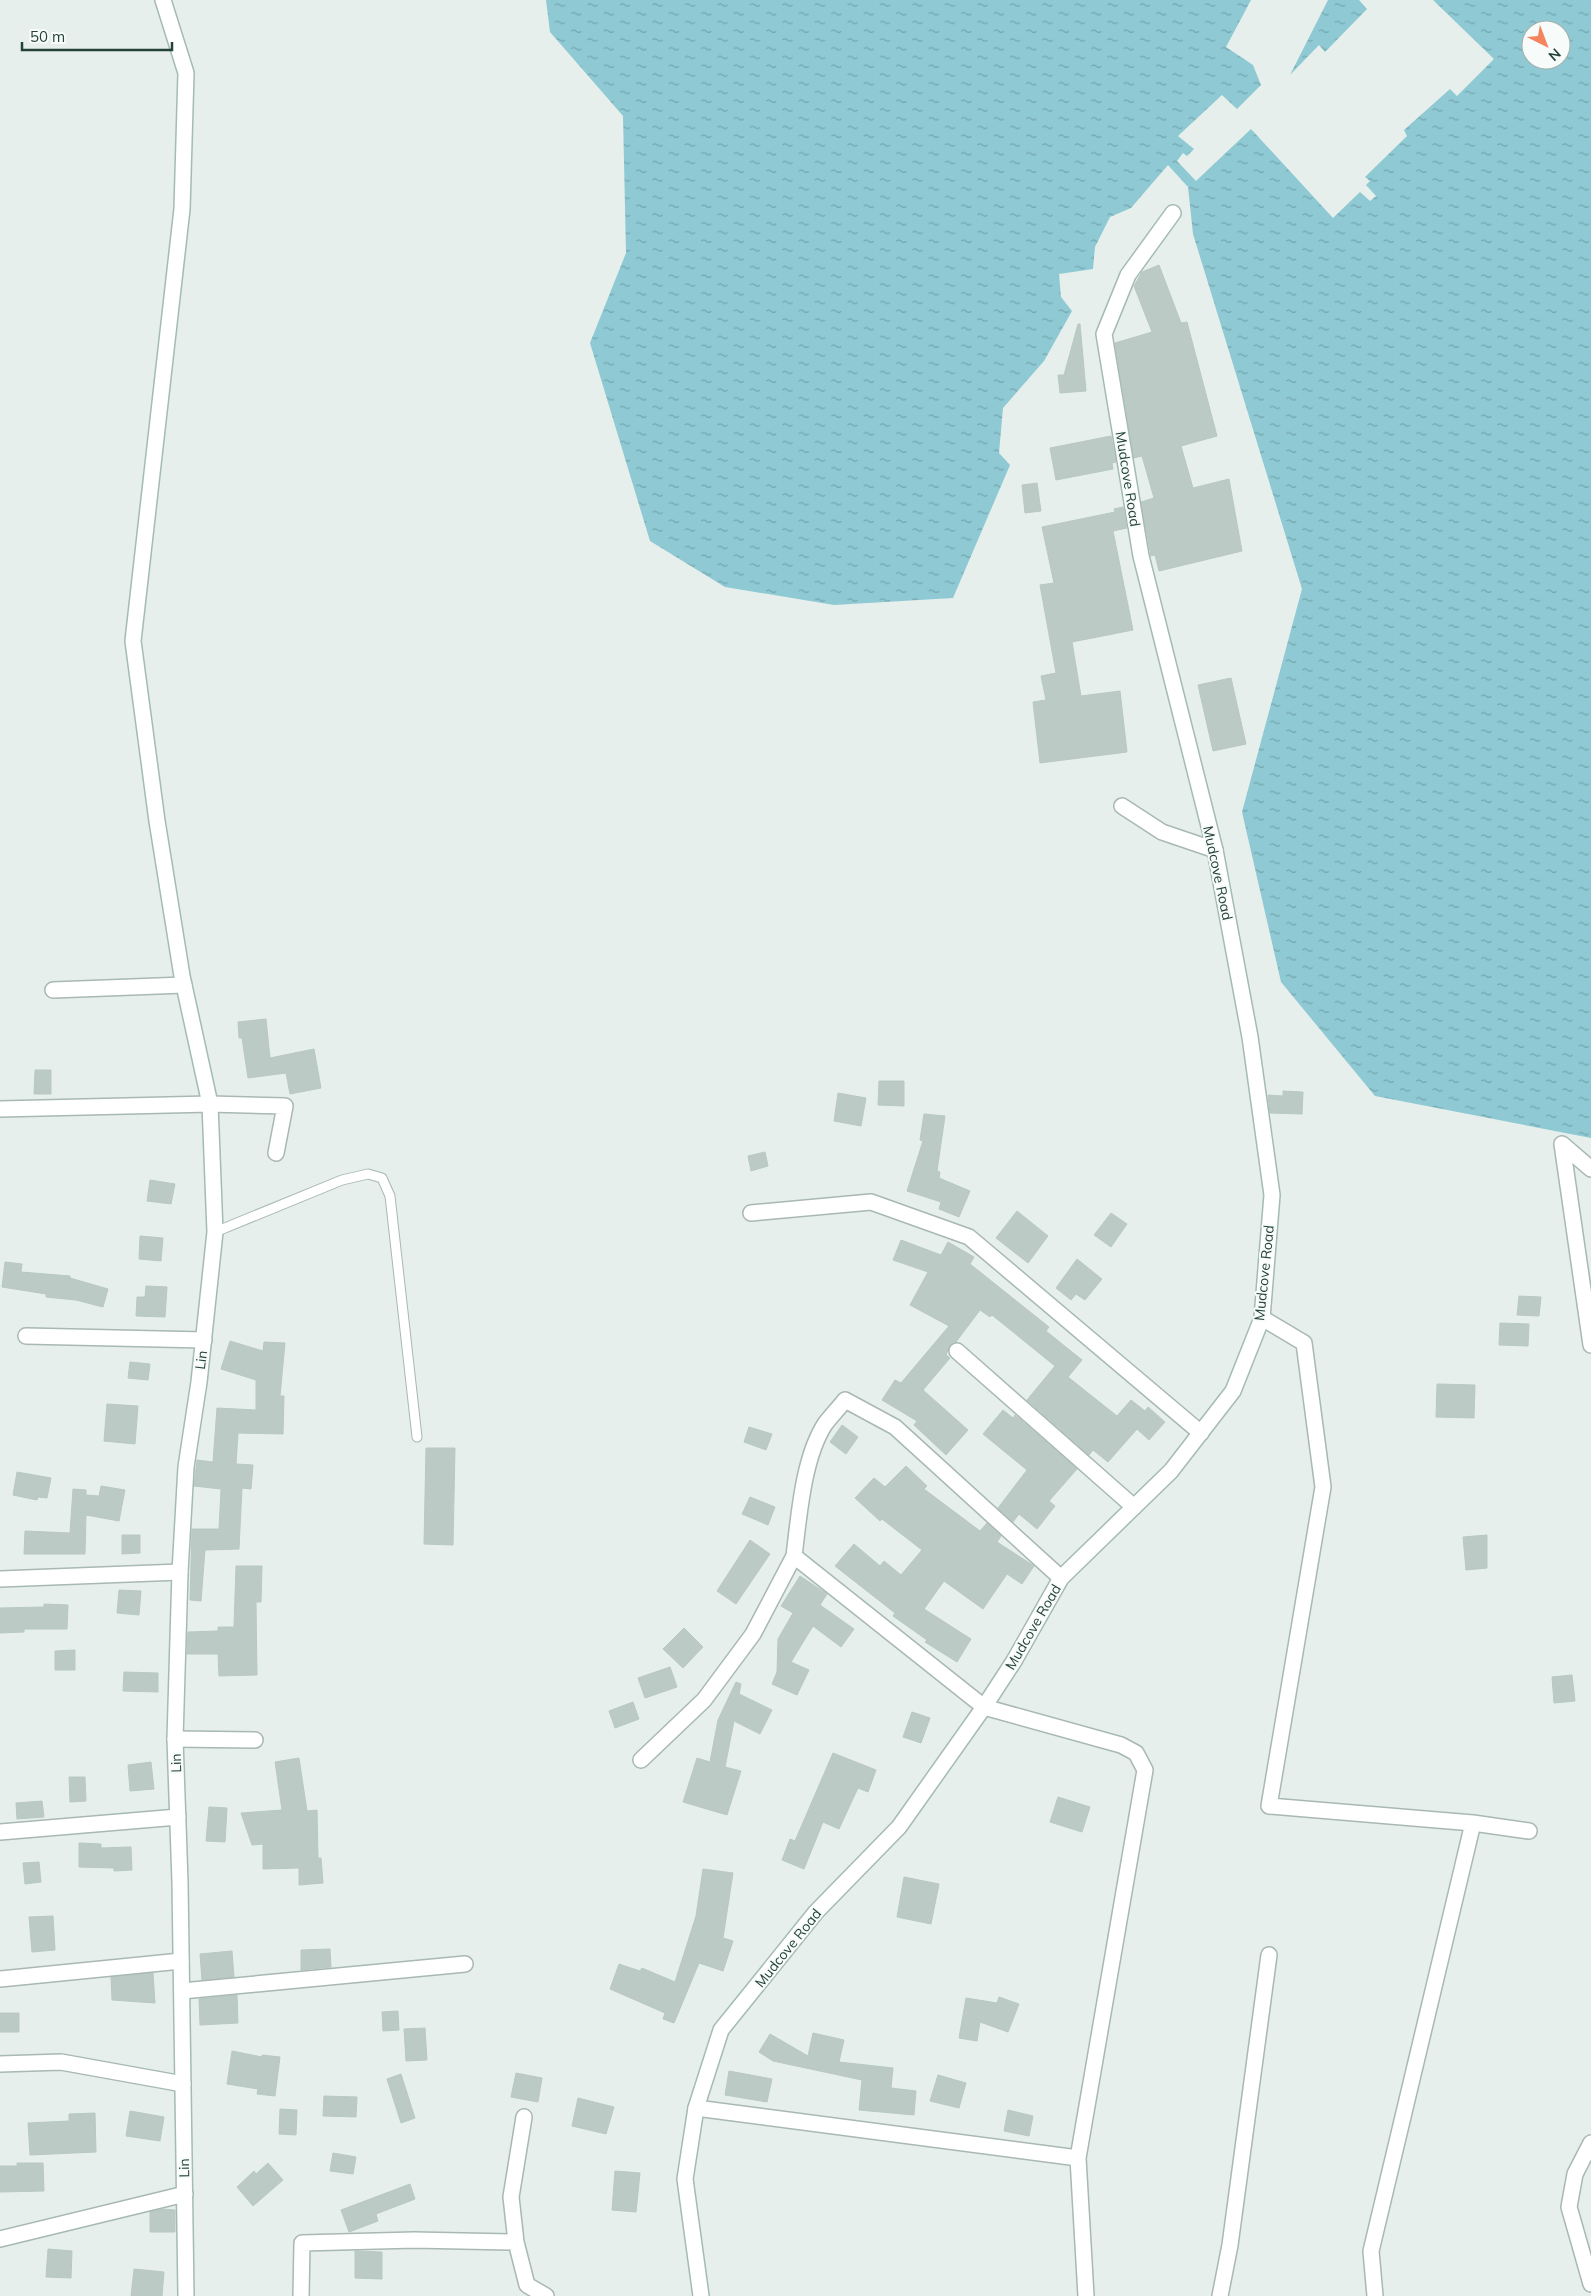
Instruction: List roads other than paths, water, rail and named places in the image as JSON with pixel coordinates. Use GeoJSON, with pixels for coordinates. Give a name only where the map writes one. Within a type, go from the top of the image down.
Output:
{"type":"FeatureCollection","features":[{"type":"Feature","properties":{"kind":"street","name":"Lin"},"geometry":{"type":"LineString","coordinates":[[163,0],[186,73],[182,209],[133,641],[157,821],[184,984],[210,1104],[215,1232],[204,1340],[186,1467],[180,1572],[176,1738],[186,2296]]}},
{"type":"Feature","properties":{"kind":"street","name":"Mudcove Road"},"geometry":{"type":"LineString","coordinates":[[700,2296],[686,2179],[696,2108],[721,2030],[816,1912],[899,1827],[984,1707],[1014,1661],[1061,1578],[1171,1471],[1233,1391],[1262,1318],[1272,1195],[1250,1037],[1215,850],[1140,556],[1104,334],[1128,275],[1173,213]]}},
{"type":"Feature","properties":{"kind":"street"},"geometry":{"type":"LineString","coordinates":[[1122,806],[1162,832],[1215,850]]}},
{"type":"Feature","properties":{"kind":"street"},"geometry":{"type":"LineString","coordinates":[[52,990],[184,984]]}},
{"type":"Feature","properties":{"kind":"street"},"geometry":{"type":"LineString","coordinates":[[0,1109],[210,1104],[285,1106],[276,1153]]}},
{"type":"Feature","properties":{"kind":"street"},"geometry":{"type":"LineString","coordinates":[[1591,1169],[1562,1144],[1591,1345]]}},
{"type":"Feature","properties":{"kind":"street"},"geometry":{"type":"LineString","coordinates":[[751,1213],[871,1202],[969,1237],[1201,1433]]}},
{"type":"Feature","properties":{"kind":"street"},"geometry":{"type":"LineString","coordinates":[[1262,1318],[1304,1344],[1323,1487],[1269,1806],[1473,1823],[1530,1831]]}},
{"type":"Feature","properties":{"kind":"street"},"geometry":{"type":"LineString","coordinates":[[26,1336],[204,1340]]}},
{"type":"Feature","properties":{"kind":"street"},"geometry":{"type":"LineString","coordinates":[[957,1352],[1134,1507]]}},
{"type":"Feature","properties":{"kind":"street"},"geometry":{"type":"LineString","coordinates":[[641,1760],[704,1700],[753,1634],[794,1556],[800,1506],[808,1465],[825,1425],[845,1400],[895,1426],[1061,1578]]}},
{"type":"Feature","properties":{"kind":"street"},"geometry":{"type":"LineString","coordinates":[[794,1556],[984,1707],[1120,1745],[1136,1753],[1145,1770],[1078,2158],[1086,2296]]}},
{"type":"Feature","properties":{"kind":"street"},"geometry":{"type":"LineString","coordinates":[[0,1579],[180,1572]]}},
{"type":"Feature","properties":{"kind":"street"},"geometry":{"type":"LineString","coordinates":[[176,1738],[256,1740]]}},
{"type":"Feature","properties":{"kind":"street"},"geometry":{"type":"LineString","coordinates":[[0,1832],[178,1817]]}},
{"type":"Feature","properties":{"kind":"street"},"geometry":{"type":"LineString","coordinates":[[1375,2296],[1371,2251],[1473,1823]]}},
{"type":"Feature","properties":{"kind":"street"},"geometry":{"type":"LineString","coordinates":[[1220,2296],[1230,2245],[1269,1955]]}},
{"type":"Feature","properties":{"kind":"street"},"geometry":{"type":"LineString","coordinates":[[0,1979],[181,1962]]}},
{"type":"Feature","properties":{"kind":"street"},"geometry":{"type":"LineString","coordinates":[[182,1991],[465,1964]]}},
{"type":"Feature","properties":{"kind":"street"},"geometry":{"type":"LineString","coordinates":[[0,2064],[61,2062],[183,2084]]}},
{"type":"Feature","properties":{"kind":"street"},"geometry":{"type":"LineString","coordinates":[[696,2108],[1078,2158]]}},
{"type":"Feature","properties":{"kind":"street"},"geometry":{"type":"LineString","coordinates":[[524,2117],[511,2197],[516,2242],[527,2285],[546,2296]]}},
{"type":"Feature","properties":{"kind":"street"},"geometry":{"type":"LineString","coordinates":[[1591,2143],[1574,2174],[1569,2207],[1591,2284]]}},
{"type":"Feature","properties":{"kind":"street"},"geometry":{"type":"LineString","coordinates":[[0,2239],[185,2194]]}},
{"type":"Feature","properties":{"kind":"street"},"geometry":{"type":"LineString","coordinates":[[301,2296],[302,2243],[414,2240],[516,2242]]}},
{"type":"Feature","properties":{"kind":"lane"},"geometry":{"type":"LineString","coordinates":[[215,1232],[342,1180],[368,1174],[382,1178],[390,1196],[417,1437]]}},
{"type":"Feature","properties":{"kind":"water"},"geometry":{"type":"Polygon","coordinates":[[[546,0],[1591,0],[1591,1138],[1375,1096],[1281,982],[1242,812],[1302,589],[1193,234],[1188,187],[1168,165],[1131,208],[1110,217],[1095,247],[1093,269],[1059,274],[1061,297],[1072,311],[1044,361],[1003,408],[999,453],[1010,465],[953,598],[834,605],[725,587],[650,541],[590,343],[626,253],[623,116],[550,32],[546,0]]]}}]}
